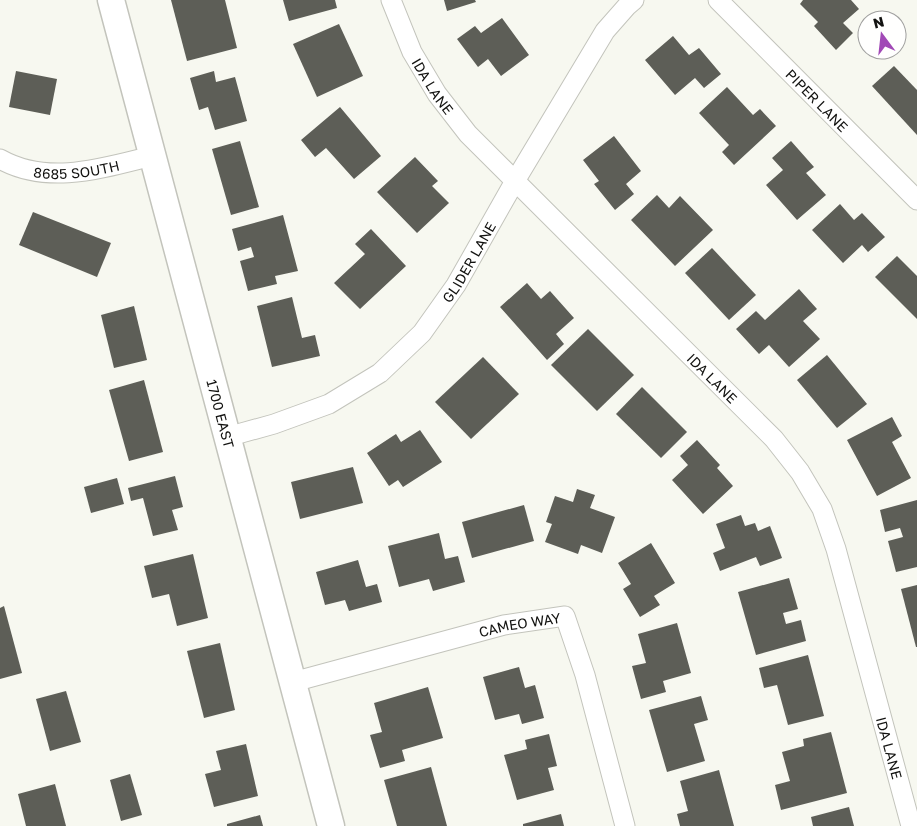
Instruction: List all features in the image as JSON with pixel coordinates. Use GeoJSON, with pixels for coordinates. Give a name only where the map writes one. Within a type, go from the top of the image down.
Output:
{"type":"FeatureCollection","features":[{"type":"Feature","properties":{"kind":"street","name":"1700 EAST"},"geometry":{"type":"LineString","coordinates":[[111,0],[331,826]]}},
{"type":"Feature","properties":{"kind":"street","name":"IDA LANE"},"geometry":{"type":"LineString","coordinates":[[391,0],[412,52],[437,94],[468,134],[774,439],[800,472],[822,509],[836,549],[911,826]]}},
{"type":"Feature","properties":{"kind":"street","name":"GLIDER LANE"},"geometry":{"type":"LineString","coordinates":[[227,437],[274,424],[329,404],[380,373],[422,332],[456,284],[605,31],[634,0]]}},
{"type":"Feature","properties":{"kind":"street","name":"PIPER LANE"},"geometry":{"type":"LineString","coordinates":[[718,0],[917,200]]}},
{"type":"Feature","properties":{"kind":"street","name":"8685 SOUTH"},"geometry":{"type":"LineString","coordinates":[[0,159],[32,172],[61,174],[92,170],[152,156]]}},
{"type":"Feature","properties":{"kind":"street","name":"CAMEO WAY"},"geometry":{"type":"LineString","coordinates":[[293,682],[504,625],[564,616],[585,674],[625,826]]}},
{"type":"Feature","properties":{"kind":"building"},"geometry":{"type":"Polygon","coordinates":[[[171,0],[225,0],[237,48],[187,61],[171,0]]]}},
{"type":"Feature","properties":{"kind":"building"},"geometry":{"type":"Polygon","coordinates":[[[283,0],[335,0],[337,8],[289,21],[283,0]]]}},
{"type":"Feature","properties":{"kind":"building"},"geometry":{"type":"Polygon","coordinates":[[[444,0],[475,0],[476,2],[447,11],[444,0]]]}},
{"type":"Feature","properties":{"kind":"building"},"geometry":{"type":"Polygon","coordinates":[[[803,0],[851,0],[859,9],[843,23],[853,33],[836,50],[814,26],[818,22],[800,4],[803,0]]]}},
{"type":"Feature","properties":{"kind":"building"},"geometry":{"type":"Polygon","coordinates":[[[502,18],[529,55],[501,76],[488,59],[478,67],[457,39],[475,26],[481,33],[502,18]]]}},
{"type":"Feature","properties":{"kind":"building"},"geometry":{"type":"Polygon","coordinates":[[[339,24],[363,76],[317,97],[293,44],[339,24]]]}},
{"type":"Feature","properties":{"kind":"building"},"geometry":{"type":"Polygon","coordinates":[[[673,36],[689,55],[699,48],[721,74],[704,88],[695,78],[675,95],[645,60],[673,36]]]}},
{"type":"Feature","properties":{"kind":"building"},"geometry":{"type":"Polygon","coordinates":[[[894,66],[917,90],[917,135],[872,86],[894,66]]]}},
{"type":"Feature","properties":{"kind":"building"},"geometry":{"type":"Polygon","coordinates":[[[16,71],[57,79],[50,115],[9,107],[16,71]]]}},
{"type":"Feature","properties":{"kind":"building"},"geometry":{"type":"Polygon","coordinates":[[[214,71],[216,82],[235,77],[247,121],[215,130],[208,107],[199,110],[190,78],[214,71]]]}},
{"type":"Feature","properties":{"kind":"building"},"geometry":{"type":"Polygon","coordinates":[[[727,87],[753,115],[760,109],[776,126],[734,165],[722,152],[729,145],[699,113],[727,87]]]}},
{"type":"Feature","properties":{"kind":"building"},"geometry":{"type":"Polygon","coordinates":[[[340,107],[381,156],[354,179],[326,148],[315,157],[301,140],[340,107]]]}},
{"type":"Feature","properties":{"kind":"building"},"geometry":{"type":"Polygon","coordinates":[[[614,136],[641,171],[626,184],[634,194],[615,210],[594,184],[599,181],[583,160],[614,136]]]}},
{"type":"Feature","properties":{"kind":"building"},"geometry":{"type":"Polygon","coordinates":[[[240,141],[259,207],[231,215],[212,149],[240,141]]]}},
{"type":"Feature","properties":{"kind":"building"},"geometry":{"type":"Polygon","coordinates":[[[791,141],[814,167],[806,173],[826,195],[797,220],[766,185],[783,170],[772,158],[791,141]]]}},
{"type":"Feature","properties":{"kind":"building"},"geometry":{"type":"Polygon","coordinates":[[[415,157],[438,181],[432,186],[449,203],[417,233],[377,192],[415,157]]]}},
{"type":"Feature","properties":{"kind":"building"},"geometry":{"type":"Polygon","coordinates":[[[657,195],[669,208],[680,196],[713,230],[675,266],[631,220],[657,195]]]}},
{"type":"Feature","properties":{"kind":"building"},"geometry":{"type":"Polygon","coordinates":[[[840,204],[854,220],[862,213],[885,237],[868,252],[862,245],[843,263],[812,230],[840,204]]]}},
{"type":"Feature","properties":{"kind":"building"},"geometry":{"type":"Polygon","coordinates":[[[33,212],[111,243],[97,277],[19,245],[33,212]]]}},
{"type":"Feature","properties":{"kind":"building"},"geometry":{"type":"Polygon","coordinates":[[[283,215],[298,271],[275,276],[277,284],[248,291],[240,261],[254,257],[251,247],[238,251],[232,229],[283,215]]]}},
{"type":"Feature","properties":{"kind":"building"},"geometry":{"type":"Polygon","coordinates":[[[371,229],[406,266],[360,309],[334,283],[365,254],[355,244],[371,229]]]}},
{"type":"Feature","properties":{"kind":"building"},"geometry":{"type":"Polygon","coordinates":[[[712,248],[756,295],[729,320],[685,273],[712,248]]]}},
{"type":"Feature","properties":{"kind":"building"},"geometry":{"type":"Polygon","coordinates":[[[897,256],[917,276],[917,319],[875,277],[897,256]]]}},
{"type":"Feature","properties":{"kind":"building"},"geometry":{"type":"Polygon","coordinates":[[[527,283],[541,299],[550,291],[574,318],[556,334],[564,344],[547,360],[500,307],[527,283]]]}},
{"type":"Feature","properties":{"kind":"building"},"geometry":{"type":"Polygon","coordinates":[[[799,289],[817,309],[803,321],[820,339],[789,367],[769,345],[759,354],[736,329],[756,311],[765,320],[799,289]]]}},
{"type":"Feature","properties":{"kind":"building"},"geometry":{"type":"Polygon","coordinates":[[[292,297],[302,338],[315,335],[320,356],[272,367],[257,306],[292,297]]]}},
{"type":"Feature","properties":{"kind":"building"},"geometry":{"type":"Polygon","coordinates":[[[134,306],[147,360],[114,368],[101,315],[134,306]]]}},
{"type":"Feature","properties":{"kind":"building"},"geometry":{"type":"Polygon","coordinates":[[[588,329],[634,375],[597,411],[551,365],[588,329]]]}},
{"type":"Feature","properties":{"kind":"building"},"geometry":{"type":"Polygon","coordinates":[[[827,355],[867,404],[837,428],[797,380],[827,355]]]}},
{"type":"Feature","properties":{"kind":"building"},"geometry":{"type":"Polygon","coordinates":[[[483,357],[519,394],[471,439],[435,402],[483,357]]]}},
{"type":"Feature","properties":{"kind":"building"},"geometry":{"type":"Polygon","coordinates":[[[144,380],[163,452],[129,461],[109,390],[144,380]]]}},
{"type":"Feature","properties":{"kind":"building"},"geometry":{"type":"Polygon","coordinates":[[[642,387],[687,432],[661,458],[616,414],[642,387]]]}},
{"type":"Feature","properties":{"kind":"building"},"geometry":{"type":"Polygon","coordinates":[[[892,417],[902,436],[892,442],[911,478],[877,496],[847,440],[892,417]]]}},
{"type":"Feature","properties":{"kind":"building"},"geometry":{"type":"Polygon","coordinates":[[[420,430],[442,462],[403,487],[398,480],[389,486],[367,453],[396,434],[401,442],[420,430]]]}},
{"type":"Feature","properties":{"kind":"building"},"geometry":{"type":"Polygon","coordinates":[[[697,440],[720,465],[717,468],[733,486],[703,514],[672,480],[688,465],[680,456],[697,440]]]}},
{"type":"Feature","properties":{"kind":"building"},"geometry":{"type":"Polygon","coordinates":[[[353,467],[363,503],[300,519],[291,482],[353,467]]]}},
{"type":"Feature","properties":{"kind":"building"},"geometry":{"type":"Polygon","coordinates":[[[175,476],[183,507],[172,510],[178,530],[153,536],[143,498],[131,501],[128,488],[175,476]]]}},
{"type":"Feature","properties":{"kind":"building"},"geometry":{"type":"Polygon","coordinates":[[[117,478],[124,504],[91,513],[84,487],[117,478]]]}},
{"type":"Feature","properties":{"kind":"building"},"geometry":{"type":"Polygon","coordinates":[[[577,489],[595,495],[590,508],[615,517],[602,553],[581,545],[578,554],[545,542],[552,524],[546,522],[555,496],[573,502],[577,489]]]}},
{"type":"Feature","properties":{"kind":"building"},"geometry":{"type":"Polygon","coordinates":[[[917,500],[917,567],[896,572],[888,541],[903,537],[900,528],[885,532],[880,510],[917,500]]]}},
{"type":"Feature","properties":{"kind":"building"},"geometry":{"type":"Polygon","coordinates":[[[524,505],[534,541],[472,558],[462,522],[524,505]]]}},
{"type":"Feature","properties":{"kind":"building"},"geometry":{"type":"Polygon","coordinates":[[[741,515],[745,526],[755,523],[758,531],[770,526],[782,558],[760,566],[756,557],[720,571],[713,553],[725,548],[716,524],[741,515]]]}},
{"type":"Feature","properties":{"kind":"building"},"geometry":{"type":"Polygon","coordinates":[[[439,533],[445,559],[458,556],[465,582],[433,591],[429,579],[399,587],[388,546],[439,533]]]}},
{"type":"Feature","properties":{"kind":"building"},"geometry":{"type":"Polygon","coordinates":[[[651,543],[675,583],[654,596],[660,605],[640,617],[623,589],[631,584],[618,563],[651,543]]]}},
{"type":"Feature","properties":{"kind":"building"},"geometry":{"type":"Polygon","coordinates":[[[193,554],[208,618],[177,626],[169,594],[152,598],[144,566],[193,554]]]}},
{"type":"Feature","properties":{"kind":"building"},"geometry":{"type":"Polygon","coordinates":[[[358,560],[366,587],[377,584],[382,602],[349,611],[345,600],[325,605],[316,572],[358,560]]]}},
{"type":"Feature","properties":{"kind":"building"},"geometry":{"type":"Polygon","coordinates":[[[789,578],[798,609],[783,613],[786,624],[801,620],[806,641],[756,655],[738,592],[789,578]]]}},
{"type":"Feature","properties":{"kind":"building"},"geometry":{"type":"Polygon","coordinates":[[[917,585],[917,647],[916,647],[901,589],[917,585]]]}},
{"type":"Feature","properties":{"kind":"building"},"geometry":{"type":"Polygon","coordinates":[[[4,606],[22,673],[0,679],[0,608],[4,606]]]}},
{"type":"Feature","properties":{"kind":"building"},"geometry":{"type":"Polygon","coordinates":[[[677,623],[691,673],[663,681],[666,692],[641,699],[632,666],[646,663],[638,634],[677,623]]]}},
{"type":"Feature","properties":{"kind":"building"},"geometry":{"type":"Polygon","coordinates":[[[220,643],[235,710],[204,718],[187,651],[220,643]]]}},
{"type":"Feature","properties":{"kind":"building"},"geometry":{"type":"Polygon","coordinates":[[[808,655],[824,716],[788,725],[777,685],[764,688],[759,668],[808,655]]]}},
{"type":"Feature","properties":{"kind":"building"},"geometry":{"type":"Polygon","coordinates":[[[519,667],[525,688],[535,685],[544,718],[522,724],[519,714],[495,720],[483,677],[519,667]]]}},
{"type":"Feature","properties":{"kind":"building"},"geometry":{"type":"Polygon","coordinates":[[[428,687],[443,738],[402,750],[405,761],[380,768],[370,735],[382,732],[374,703],[428,687]]]}},
{"type":"Feature","properties":{"kind":"building"},"geometry":{"type":"Polygon","coordinates":[[[66,691],[81,742],[50,751],[36,699],[66,691]]]}},
{"type":"Feature","properties":{"kind":"building"},"geometry":{"type":"Polygon","coordinates":[[[701,696],[708,720],[694,724],[705,761],[667,772],[649,710],[701,696]]]}},
{"type":"Feature","properties":{"kind":"building"},"geometry":{"type":"Polygon","coordinates":[[[831,732],[847,793],[781,810],[775,785],[790,781],[782,752],[804,746],[803,739],[831,732]]]}},
{"type":"Feature","properties":{"kind":"building"},"geometry":{"type":"Polygon","coordinates":[[[549,734],[557,766],[548,768],[554,790],[517,800],[504,755],[527,749],[525,740],[549,734]]]}},
{"type":"Feature","properties":{"kind":"building"},"geometry":{"type":"Polygon","coordinates":[[[246,744],[258,796],[214,807],[205,774],[221,770],[216,751],[246,744]]]}},
{"type":"Feature","properties":{"kind":"building"},"geometry":{"type":"Polygon","coordinates":[[[431,767],[447,826],[397,826],[384,780],[431,767]]]}},
{"type":"Feature","properties":{"kind":"building"},"geometry":{"type":"Polygon","coordinates":[[[719,770],[734,826],[680,826],[677,814],[688,811],[680,781],[719,770]]]}},
{"type":"Feature","properties":{"kind":"building"},"geometry":{"type":"Polygon","coordinates":[[[130,774],[142,815],[121,821],[110,780],[130,774]]]}},
{"type":"Feature","properties":{"kind":"building"},"geometry":{"type":"Polygon","coordinates":[[[55,784],[66,826],[26,826],[18,794],[55,784]]]}},
{"type":"Feature","properties":{"kind":"building"},"geometry":{"type":"Polygon","coordinates":[[[849,807],[854,826],[813,826],[811,817],[849,807]]]}},
{"type":"Feature","properties":{"kind":"building"},"geometry":{"type":"Polygon","coordinates":[[[561,814],[564,826],[523,826],[523,824],[561,814]]]}},
{"type":"Feature","properties":{"kind":"building"},"geometry":{"type":"Polygon","coordinates":[[[260,815],[263,826],[227,826],[227,824],[260,815]]]}}]}
